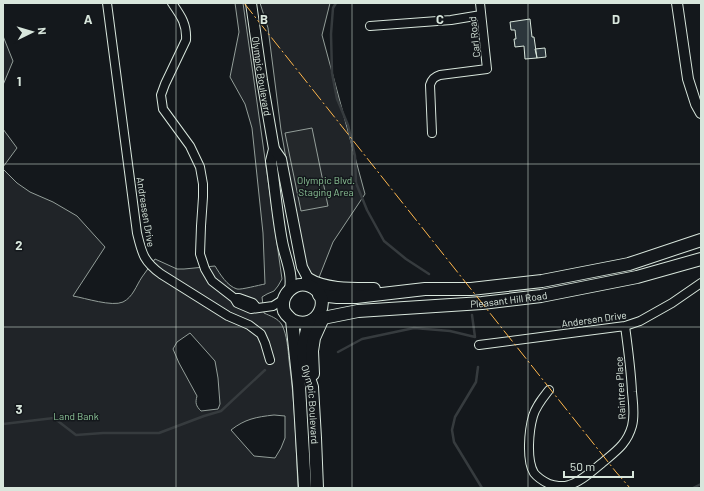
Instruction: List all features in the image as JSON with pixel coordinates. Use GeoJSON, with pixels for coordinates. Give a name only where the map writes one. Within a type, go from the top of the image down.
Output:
{"type":"FeatureCollection","features":[{"type":"Feature","properties":{"kind":"main road","name":"Pleasant Hill Road"},"geometry":{"type":"LineString","coordinates":[[314,287],[337,297],[356,297],[425,289],[471,289],[542,281],[629,264],[701,240]]}},
{"type":"Feature","properties":{"kind":"main road","name":"Pleasant Hill Road"},"geometry":{"type":"LineString","coordinates":[[315,320],[358,311],[482,304],[541,296],[637,277],[701,259]]}},
{"type":"Feature","properties":{"kind":"main road"},"geometry":{"type":"LineString","coordinates":[[315,320],[301,323],[292,320],[288,316],[286,300],[297,285],[314,287],[313,283],[344,288],[425,289]]}},
{"type":"Feature","properties":{"kind":"main road","name":"Olympic Boulevard"},"geometry":{"type":"LineString","coordinates":[[314,287],[321,301],[321,308],[315,320],[312,351],[312,387],[317,488]]}},
{"type":"Feature","properties":{"kind":"main road","name":"Olympic Boulevard"},"geometry":{"type":"LineString","coordinates":[[292,320],[299,386],[305,488]]}},
{"type":"Feature","properties":{"kind":"street","name":"Andreasen Drive"},"geometry":{"type":"LineString","coordinates":[[107,3],[137,233],[144,258],[161,274],[228,316],[249,325],[261,334],[270,360]]}},
{"type":"Feature","properties":{"kind":"street"},"geometry":{"type":"LineString","coordinates":[[172,3],[185,24],[186,40],[161,95],[163,109],[190,146],[200,167],[203,184],[203,197],[200,254],[205,269],[212,281],[234,298],[237,303],[251,309],[273,306],[286,300]]}},
{"type":"Feature","properties":{"kind":"street","name":"Olympic Boulevard"},"geometry":{"type":"LineString","coordinates":[[251,3],[274,149],[272,160],[281,238],[291,274],[291,282],[286,300]]}},
{"type":"Feature","properties":{"kind":"street","name":"Carl Road"},"geometry":{"type":"LineString","coordinates":[[432,133],[431,80],[440,76],[488,69],[480,3]]}},
{"type":"Feature","properties":{"kind":"street"},"geometry":{"type":"LineString","coordinates":[[677,3],[688,79],[696,104],[701,113]]}},
{"type":"Feature","properties":{"kind":"street"},"geometry":{"type":"LineString","coordinates":[[370,26],[451,20],[481,15]]}},
{"type":"Feature","properties":{"kind":"street","name":"Olympic Boulevard"},"geometry":{"type":"LineString","coordinates":[[274,149],[281,158],[302,267],[314,287]]}},
{"type":"Feature","properties":{"kind":"street","name":"Andersen Drive"},"geometry":{"type":"LineString","coordinates":[[479,345],[625,326],[640,321],[672,304],[701,283]]}},
{"type":"Feature","properties":{"kind":"street","name":"Raintree Place"},"geometry":{"type":"LineString","coordinates":[[549,390],[538,404],[533,417],[529,438],[530,461],[534,473],[541,480],[552,485],[570,485],[583,477],[620,448],[632,425],[631,369],[625,326]]}},
{"type":"Feature","properties":{"kind":"green space","name":"Land Bank"},"geometry":{"type":"Polygon","coordinates":[[[235,3],[243,3],[282,279],[274,291],[262,297],[264,313],[274,318],[282,325],[288,347],[294,408],[298,488],[3,488],[3,169],[17,183],[30,192],[53,202],[77,216],[105,247],[73,296],[106,303],[123,302],[132,294],[155,259],[177,269],[215,266],[227,283],[237,289],[265,284],[263,233],[252,128],[245,104],[230,77],[239,32],[235,3]],[[190,333],[177,342],[173,349],[197,396],[196,404],[198,408],[201,411],[218,409],[220,404],[215,361],[190,333]],[[274,415],[251,419],[241,423],[231,430],[254,456],[275,458],[281,448],[285,438],[285,416],[274,415]]]}},
{"type":"Feature","properties":{"kind":"green space","name":"Olympic Blvd. Staging Area"},"geometry":{"type":"Polygon","coordinates":[[[260,3],[330,3],[322,35],[365,194],[333,242],[318,280],[313,277],[307,266],[301,244],[281,130],[268,28],[260,3]]]}},
{"type":"Feature","properties":{"kind":"green space"},"geometry":{"type":"Polygon","coordinates":[[[3,36],[13,61],[3,85],[3,36]]]}},
{"type":"Feature","properties":{"kind":"green space"},"geometry":{"type":"Polygon","coordinates":[[[3,129],[17,148],[3,167],[3,129]]]}},
{"type":"Feature","properties":{"kind":"shaded area"},"geometry":{"type":"Polygon","coordinates":[[[312,128],[328,206],[301,211],[285,133],[312,128]]]}},
{"type":"Feature","properties":{"kind":"building"},"geometry":{"type":"Polygon","coordinates":[[[530,19],[532,37],[534,37],[537,58],[525,59],[524,46],[515,47],[515,30],[511,30],[510,22],[530,19]]]}},
{"type":"Feature","properties":{"kind":"building"},"geometry":{"type":"Polygon","coordinates":[[[545,48],[546,57],[537,58],[535,49],[545,48]]]}},
{"type":"Feature","properties":{"kind":"waterway"},"geometry":{"type":"LineString","coordinates":[[336,3],[333,8],[331,34],[332,73],[337,99],[348,125],[355,156],[356,183],[367,210],[384,241],[406,259],[429,274]]}},
{"type":"Feature","properties":{"kind":"waterway"},"geometry":{"type":"LineString","coordinates":[[338,352],[362,339],[414,328],[450,331],[475,337],[472,315]]}},
{"type":"Feature","properties":{"kind":"waterway"},"geometry":{"type":"LineString","coordinates":[[478,367],[476,382],[455,417],[452,430],[454,442],[482,488]]}},
{"type":"Feature","properties":{"kind":"waterway"},"geometry":{"type":"LineString","coordinates":[[3,424],[54,418],[76,435],[103,433],[159,433],[221,411],[265,370]]}},
{"type":"Feature","properties":{"kind":"waterway"},"geometry":{"type":"LineString","coordinates":[[693,488],[701,484]]}},
{"type":"Feature","properties":{"kind":"power"},"geometry":{"type":"LineString","coordinates":[[244,3],[630,488]]}}]}
